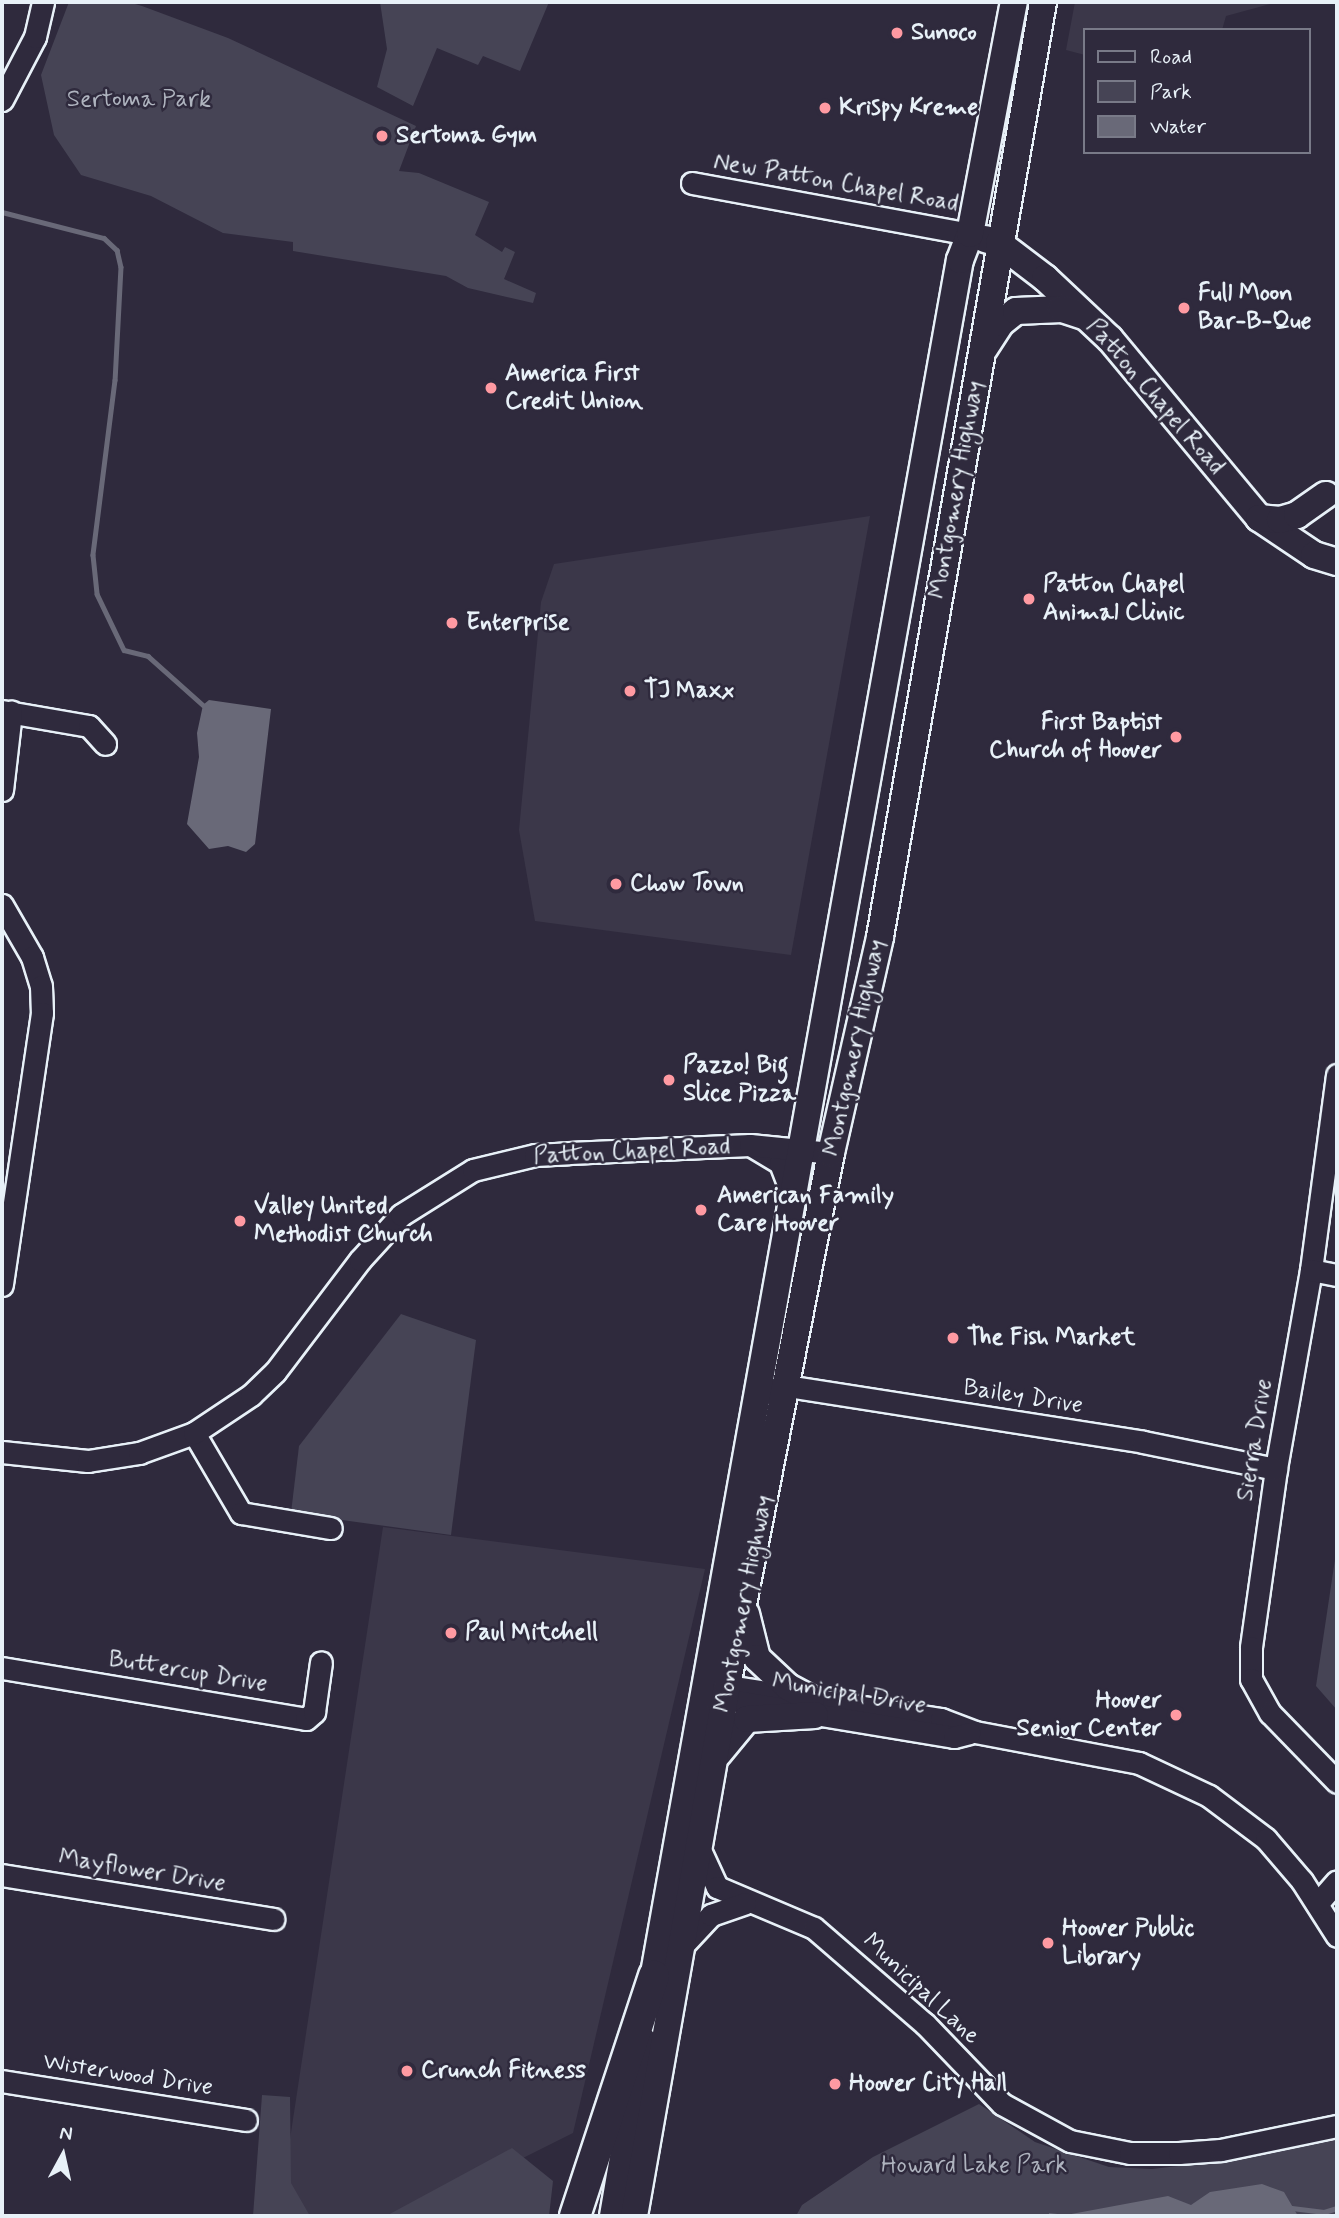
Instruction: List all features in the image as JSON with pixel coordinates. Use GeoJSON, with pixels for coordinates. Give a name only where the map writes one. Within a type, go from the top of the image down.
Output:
{"type":"FeatureCollection","features":[{"type":"Feature","properties":{"kind":"highway"},"geometry":{"type":"LineString","coordinates":[[575,2216],[654,1976]]}},
{"type":"Feature","properties":{"kind":"main road","name":"Montgomery Highway"},"geometry":{"type":"LineString","coordinates":[[634,2216],[714,1762],[718,1694],[761,1392],[803,1147],[960,260],[970,234],[1014,2]]}},
{"type":"Feature","properties":{"kind":"main road","name":"Montgomery Highway"},"geometry":{"type":"LineString","coordinates":[[613,2216],[654,1976],[718,1694],[744,1601],[831,1153],[880,937],[1043,2]]}},
{"type":"Feature","properties":{"kind":"main road","name":"Patton Chapel Road"},"geometry":{"type":"LineString","coordinates":[[970,234],[999,243],[1086,316],[1259,518],[1314,555],[1337,562]]}},
{"type":"Feature","properties":{"kind":"main road"},"geometry":{"type":"LineString","coordinates":[[980,356],[1001,323],[1016,311],[1062,309],[1086,316]]}},
{"type":"Feature","properties":{"kind":"main road"},"geometry":{"type":"LineString","coordinates":[[1259,518],[1280,520],[1297,515],[1326,495]]}},
{"type":"Feature","properties":{"kind":"main road"},"geometry":{"type":"LineString","coordinates":[[744,1601],[757,1658],[779,1681],[813,1707]]}},
{"type":"Feature","properties":{"kind":"main road"},"geometry":{"type":"LineString","coordinates":[[714,1762],[747,1719],[813,1707]]}},
{"type":"Feature","properties":{"kind":"street"},"geometry":{"type":"LineString","coordinates":[[2,100],[35,37],[43,2]]}},
{"type":"Feature","properties":{"kind":"street","name":"New Patton Chapel Road"},"geometry":{"type":"LineString","coordinates":[[692,183],[970,234]]}},
{"type":"Feature","properties":{"kind":"street"},"geometry":{"type":"LineString","coordinates":[[2,790],[6,712],[89,726],[105,744]]}},
{"type":"Feature","properties":{"kind":"street"},"geometry":{"type":"LineString","coordinates":[[2,905],[32,957],[41,986],[42,1013],[2,1285]]}},
{"type":"Feature","properties":{"kind":"street","name":"Sierra Drive"},"geometry":{"type":"LineString","coordinates":[[1337,1075],[1311,1270],[1276,1469],[1251,1647],[1251,1679],[1270,1713],[1337,1782]]}},
{"type":"Feature","properties":{"kind":"street"},"geometry":{"type":"LineString","coordinates":[[750,1145],[779,1163],[794,1201]]}},
{"type":"Feature","properties":{"kind":"street","name":"Patton Chapel Road"},"geometry":{"type":"LineString","coordinates":[[2,1452],[88,1461],[139,1453],[194,1433],[251,1395],[275,1372],[384,1231],[445,1184],[473,1170],[535,1155],[750,1145],[803,1147],[831,1153]]}},
{"type":"Feature","properties":{"kind":"street"},"geometry":{"type":"LineString","coordinates":[[1311,1270],[1337,1275]]}},
{"type":"Feature","properties":{"kind":"street","name":"Bailey Drive"},"geometry":{"type":"LineString","coordinates":[[761,1392],[787,1386],[1143,1442],[1276,1469]]}},
{"type":"Feature","properties":{"kind":"street"},"geometry":{"type":"LineString","coordinates":[[194,1433],[242,1513],[331,1528]]}},
{"type":"Feature","properties":{"kind":"street","name":"Buttercup Drive"},"geometry":{"type":"LineString","coordinates":[[2,1668],[306,1719],[314,1712],[321,1662]]}},
{"type":"Feature","properties":{"kind":"street","name":"Municipal Drive"},"geometry":{"type":"LineString","coordinates":[[718,1694],[813,1707],[941,1718],[975,1732],[1126,1760],[1199,1790],[1266,1839],[1317,1904],[1337,1936]]}},
{"type":"Feature","properties":{"kind":"street","name":"Municipal Lane"},"geometry":{"type":"LineString","coordinates":[[700,1850],[711,1881],[745,1902],[814,1928],[916,2016],[1002,2104],[1070,2141],[1130,2154],[1179,2153],[1221,2150],[1337,2126]]}},
{"type":"Feature","properties":{"kind":"street","name":"Mayflower Drive"},"geometry":{"type":"LineString","coordinates":[[2,1875],[273,1919]]}},
{"type":"Feature","properties":{"kind":"street"},"geometry":{"type":"LineString","coordinates":[[1317,1904],[1337,1881]]}},
{"type":"Feature","properties":{"kind":"street"},"geometry":{"type":"LineString","coordinates":[[684,1944],[711,1914],[745,1902]]}},
{"type":"Feature","properties":{"kind":"street","name":"Wisterwood Drive"},"geometry":{"type":"LineString","coordinates":[[2,2081],[246,2120]]}},
{"type":"Feature","properties":{"kind":"shaded area"},"geometry":{"type":"Polygon","coordinates":[[[1075,2],[1278,2],[1226,16],[1223,28],[1084,28],[1084,55],[1066,50],[1075,2]]]}},
{"type":"Feature","properties":{"kind":"shaded area"},"geometry":{"type":"Polygon","coordinates":[[[870,516],[791,955],[535,921],[519,830],[541,602],[554,564],[870,516]]]}},
{"type":"Feature","properties":{"kind":"shaded area"},"geometry":{"type":"Polygon","coordinates":[[[383,1527],[705,1569],[573,2133],[407,2216],[302,2216],[283,2185],[383,1527]]]}},
{"type":"Feature","properties":{"kind":"green space","name":"Sertoma Park"},"geometry":{"type":"Polygon","coordinates":[[[69,2],[128,2],[142,6],[228,38],[416,126],[399,171],[419,173],[489,202],[475,235],[502,252],[505,247],[515,252],[504,279],[536,293],[533,303],[468,288],[446,276],[293,251],[293,242],[223,233],[151,196],[81,175],[54,135],[41,75],[69,2]]]}},
{"type":"Feature","properties":{"kind":"green space"},"geometry":{"type":"Polygon","coordinates":[[[380,2],[549,2],[520,71],[483,56],[478,65],[437,48],[413,106],[377,87],[387,49],[380,2]]]}},
{"type":"Feature","properties":{"kind":"green space"},"geometry":{"type":"Polygon","coordinates":[[[401,1314],[476,1340],[451,1535],[291,1513],[299,1446],[401,1314]]]}},
{"type":"Feature","properties":{"kind":"green space"},"geometry":{"type":"Polygon","coordinates":[[[1337,1546],[1337,1710],[1316,1686],[1337,1546]]]}},
{"type":"Feature","properties":{"kind":"green space"},"geometry":{"type":"Polygon","coordinates":[[[262,2095],[290,2097],[291,2183],[310,2216],[253,2216],[262,2095]]]}},
{"type":"Feature","properties":{"kind":"green space","name":"Howard Lake Park"},"geometry":{"type":"Polygon","coordinates":[[[979,2104],[1035,2142],[1109,2167],[1152,2169],[1240,2159],[1337,2140],[1337,2216],[796,2216],[802,2205],[873,2157],[979,2104]]]}},
{"type":"Feature","properties":{"kind":"green space"},"geometry":{"type":"Polygon","coordinates":[[[512,2148],[553,2181],[549,2216],[386,2216],[512,2148]]]}},
{"type":"Feature","properties":{"kind":"water"},"geometry":{"type":"Polygon","coordinates":[[[209,700],[271,709],[255,844],[246,852],[228,846],[209,849],[187,824],[199,757],[197,733],[203,705],[209,700]]]}},
{"type":"Feature","properties":{"kind":"water"},"geometry":{"type":"Polygon","coordinates":[[[1262,2184],[1284,2192],[1298,2216],[1049,2216],[1049,2213],[1066,2215],[1168,2196],[1191,2205],[1210,2192],[1262,2184]]]}},
{"type":"Feature","properties":{"kind":"waterway"},"geometry":{"type":"LineString","coordinates":[[2,212],[104,238],[117,250],[121,267],[115,380],[93,555],[97,594],[124,650],[148,656],[203,705]]}},
{"type":"Feature","properties":{"kind":"waterway"},"geometry":{"type":"LineString","coordinates":[[1292,2208],[1324,2212],[1337,2208]]}},
{"type":"Feature","properties":{"kind":"place","name":"Sunoco"},"geometry":{"type":"Point","coordinates":[897,33]}},
{"type":"Feature","properties":{"kind":"place","name":"Krispy Kreme"},"geometry":{"type":"Point","coordinates":[825,108]}},
{"type":"Feature","properties":{"kind":"place","name":"Sertoma Gym"},"geometry":{"type":"Point","coordinates":[382,136]}},
{"type":"Feature","properties":{"kind":"place","name":"Full Moon Bar-B-Que"},"geometry":{"type":"Point","coordinates":[1184,308]}},
{"type":"Feature","properties":{"kind":"place","name":"America First Credit Union"},"geometry":{"type":"Point","coordinates":[491,388]}},
{"type":"Feature","properties":{"kind":"place","name":"Patton Chapel Animal Clinic"},"geometry":{"type":"Point","coordinates":[1029,599]}},
{"type":"Feature","properties":{"kind":"place","name":"Enterprise"},"geometry":{"type":"Point","coordinates":[452,623]}},
{"type":"Feature","properties":{"kind":"place","name":"TJ Maxx"},"geometry":{"type":"Point","coordinates":[630,691]}},
{"type":"Feature","properties":{"kind":"place","name":"First Baptist Church of Hoover"},"geometry":{"type":"Point","coordinates":[1176,737]}},
{"type":"Feature","properties":{"kind":"place","name":"Chow Town"},"geometry":{"type":"Point","coordinates":[616,884]}},
{"type":"Feature","properties":{"kind":"place","name":"Pazzo! Big Slice Pizza"},"geometry":{"type":"Point","coordinates":[669,1080]}},
{"type":"Feature","properties":{"kind":"place","name":"American Family Care Hoover"},"geometry":{"type":"Point","coordinates":[701,1210]}},
{"type":"Feature","properties":{"kind":"place","name":"Valley United Methodist Church"},"geometry":{"type":"Point","coordinates":[240,1221]}},
{"type":"Feature","properties":{"kind":"place","name":"The Fish Market"},"geometry":{"type":"Point","coordinates":[953,1338]}},
{"type":"Feature","properties":{"kind":"place","name":"Paul Mitchell"},"geometry":{"type":"Point","coordinates":[451,1633]}},
{"type":"Feature","properties":{"kind":"place","name":"Hoover Senior Center"},"geometry":{"type":"Point","coordinates":[1176,1715]}},
{"type":"Feature","properties":{"kind":"place","name":"Hoover Public Library"},"geometry":{"type":"Point","coordinates":[1048,1943]}},
{"type":"Feature","properties":{"kind":"place","name":"Crunch Fitness"},"geometry":{"type":"Point","coordinates":[407,2071]}},
{"type":"Feature","properties":{"kind":"place","name":"Hoover City Hall"},"geometry":{"type":"Point","coordinates":[835,2084]}}]}
